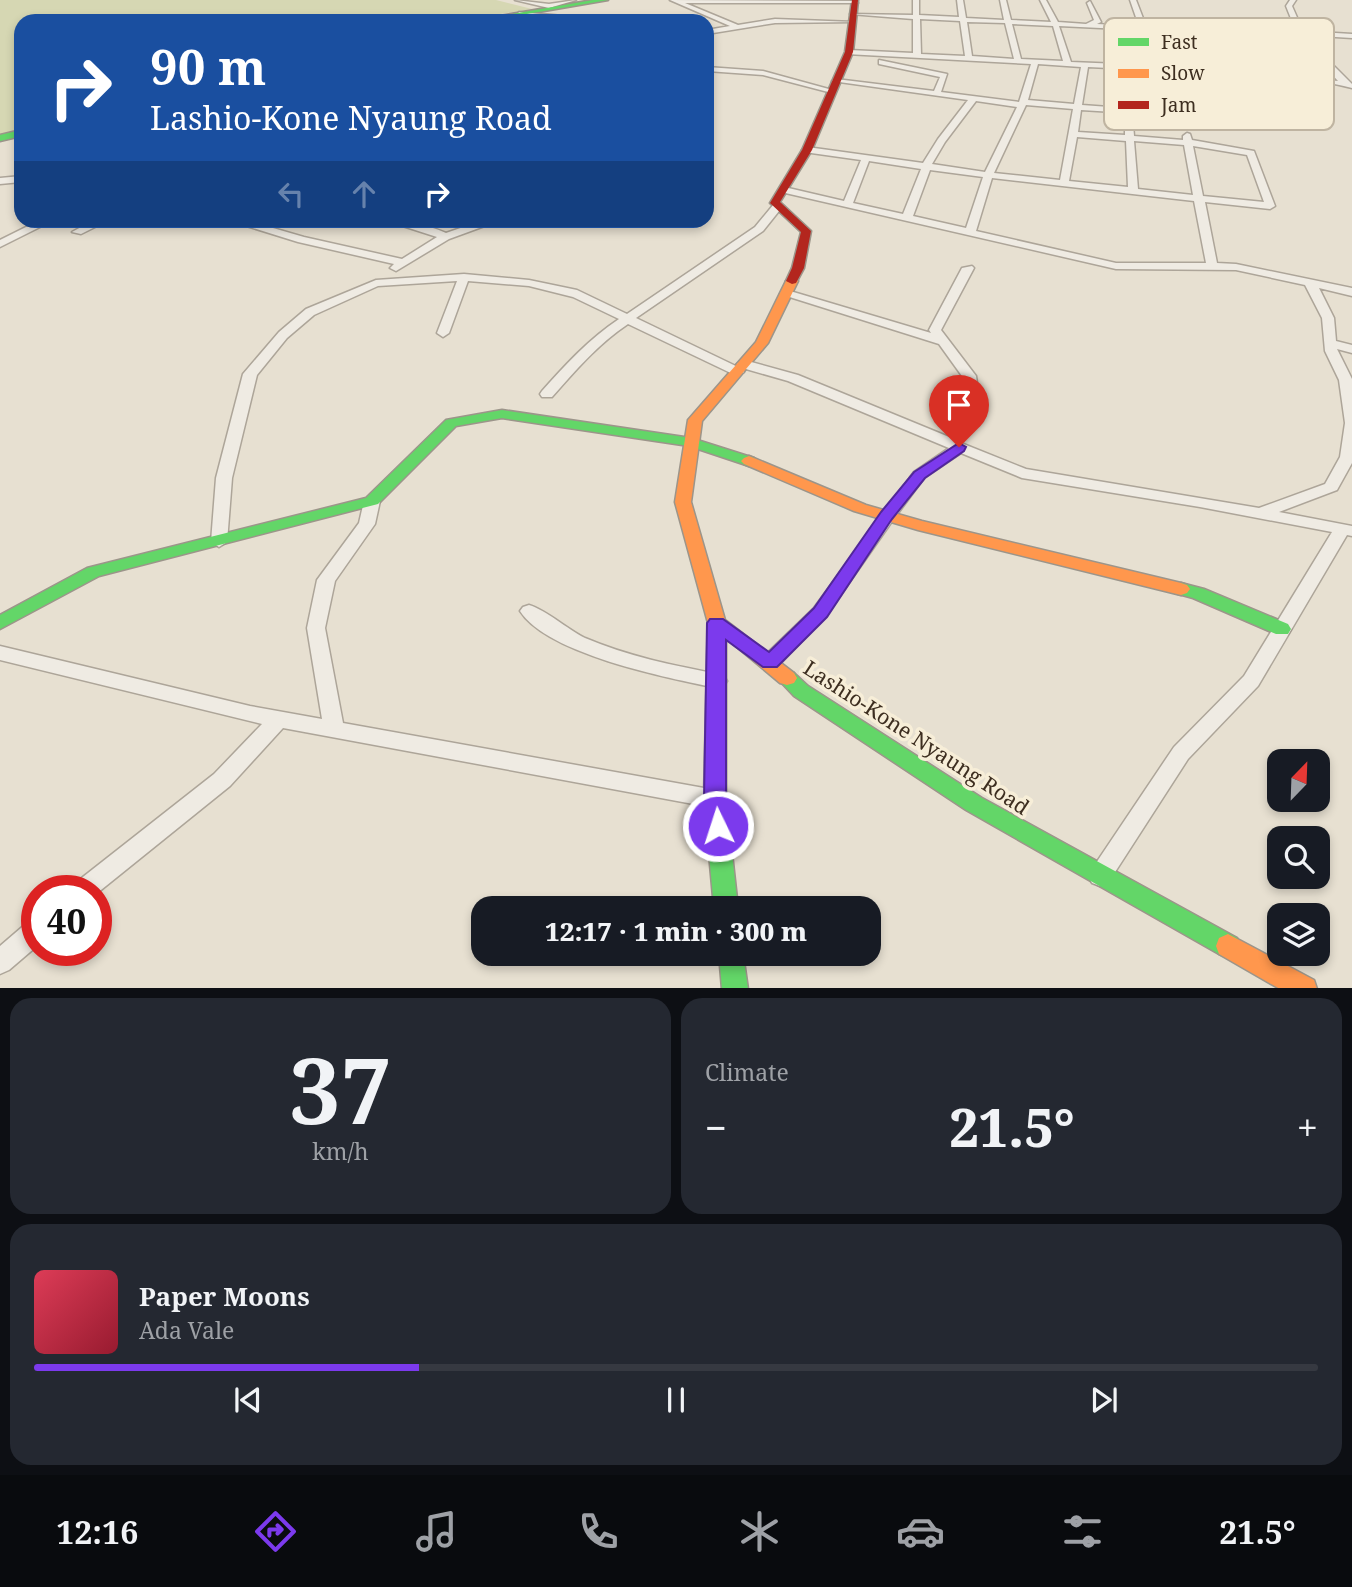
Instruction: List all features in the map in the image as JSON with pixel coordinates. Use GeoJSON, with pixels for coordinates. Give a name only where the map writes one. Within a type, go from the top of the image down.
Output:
{"type":"FeatureCollection","features":[{"type":"Feature","properties":{"kind":"main road"},"geometry":{"type":"LineString","coordinates":[[495,14],[525,4],[597,0]]}},
{"type":"Feature","properties":{"kind":"main road"},"geometry":{"type":"LineString","coordinates":[[725,896],[715,799],[717,623],[683,502],[691,442],[695,420],[762,343],[798,268],[806,231],[775,203],[807,150],[849,53],[851,11]]}},
{"type":"Feature","properties":{"kind":"main road"},"geometry":{"type":"LineString","coordinates":[[0,623],[93,572],[372,501],[451,423],[502,414],[691,442],[764,465],[860,508],[1199,593],[1282,629]]}},
{"type":"Feature","properties":{"kind":"main road","name":"Lashio-Kone Nyaung Road"},"geometry":{"type":"LineString","coordinates":[[717,623],[770,662],[801,691],[951,789],[1100,876],[1303,988]]}},
{"type":"Feature","properties":{"kind":"main road"},"geometry":{"type":"LineString","coordinates":[[732,966],[735,988]]}},
{"type":"Feature","properties":{"kind":"street"},"geometry":{"type":"LineString","coordinates":[[525,4],[549,6],[573,0]]}},
{"type":"Feature","properties":{"kind":"street"},"geometry":{"type":"LineString","coordinates":[[674,0],[916,17],[1104,25]]}},
{"type":"Feature","properties":{"kind":"street"},"geometry":{"type":"LineString","coordinates":[[674,0],[709,14]]}},
{"type":"Feature","properties":{"kind":"street"},"geometry":{"type":"LineString","coordinates":[[916,0],[917,56]]}},
{"type":"Feature","properties":{"kind":"street"},"geometry":{"type":"LineString","coordinates":[[960,0],[969,59]]}},
{"type":"Feature","properties":{"kind":"street"},"geometry":{"type":"LineString","coordinates":[[1003,0],[1018,62]]}},
{"type":"Feature","properties":{"kind":"street"},"geometry":{"type":"LineString","coordinates":[[1043,0],[1055,23],[1068,64]]}},
{"type":"Feature","properties":{"kind":"street"},"geometry":{"type":"LineString","coordinates":[[1133,0],[1139,18]]}},
{"type":"Feature","properties":{"kind":"street"},"geometry":{"type":"LineString","coordinates":[[1293,0],[1289,6],[1294,18]]}},
{"type":"Feature","properties":{"kind":"street"},"geometry":{"type":"LineString","coordinates":[[1055,23],[1097,23],[1090,3]]}},
{"type":"Feature","properties":{"kind":"street"},"geometry":{"type":"LineString","coordinates":[[525,4],[550,14]]}},
{"type":"Feature","properties":{"kind":"street"},"geometry":{"type":"LineString","coordinates":[[702,11],[728,11]]}},
{"type":"Feature","properties":{"kind":"street"},"geometry":{"type":"LineString","coordinates":[[714,31],[851,11]]}},
{"type":"Feature","properties":{"kind":"street"},"geometry":{"type":"LineString","coordinates":[[714,16],[737,27]]}},
{"type":"Feature","properties":{"kind":"street"},"geometry":{"type":"LineString","coordinates":[[1334,35],[1352,36]]}},
{"type":"Feature","properties":{"kind":"street"},"geometry":{"type":"LineString","coordinates":[[849,53],[1104,67]]}},
{"type":"Feature","properties":{"kind":"street"},"geometry":{"type":"LineString","coordinates":[[849,53],[944,76],[937,93]]}},
{"type":"Feature","properties":{"kind":"street"},"geometry":{"type":"LineString","coordinates":[[970,232],[988,175],[1023,104],[1035,63]]}},
{"type":"Feature","properties":{"kind":"street"},"geometry":{"type":"LineString","coordinates":[[1064,184],[1085,65]]}},
{"type":"Feature","properties":{"kind":"street"},"geometry":{"type":"LineString","coordinates":[[889,87],[900,66]]}},
{"type":"Feature","properties":{"kind":"street"},"geometry":{"type":"LineString","coordinates":[[714,69],[763,72],[834,86],[889,87],[1023,104],[1104,109]]}},
{"type":"Feature","properties":{"kind":"street"},"geometry":{"type":"LineString","coordinates":[[1334,71],[1349,85]]}},
{"type":"Feature","properties":{"kind":"street"},"geometry":{"type":"LineString","coordinates":[[1337,74],[1352,75]]}},
{"type":"Feature","properties":{"kind":"street"},"geometry":{"type":"LineString","coordinates":[[907,218],[926,167],[941,141],[975,97]]}},
{"type":"Feature","properties":{"kind":"street"},"geometry":{"type":"LineString","coordinates":[[1129,130],[1133,191]]}},
{"type":"Feature","properties":{"kind":"street"},"geometry":{"type":"LineString","coordinates":[[807,150],[988,175],[1270,206],[1251,153],[1187,140],[1072,134]]}},
{"type":"Feature","properties":{"kind":"street"},"geometry":{"type":"LineString","coordinates":[[1187,140],[1212,267]]}},
{"type":"Feature","properties":{"kind":"street"},"geometry":{"type":"LineString","coordinates":[[848,204],[866,158]]}},
{"type":"Feature","properties":{"kind":"street"},"geometry":{"type":"LineString","coordinates":[[784,190],[1115,266],[1236,267],[1352,292]]}},
{"type":"Feature","properties":{"kind":"street"},"geometry":{"type":"LineString","coordinates":[[547,394],[576,360],[605,334],[760,229],[778,206]]}},
{"type":"Feature","properties":{"kind":"street"},"geometry":{"type":"LineString","coordinates":[[0,244],[33,228]]}},
{"type":"Feature","properties":{"kind":"street"},"geometry":{"type":"LineString","coordinates":[[77,232],[86,228]]}},
{"type":"Feature","properties":{"kind":"street"},"geometry":{"type":"LineString","coordinates":[[260,228],[403,263]]}},
{"type":"Feature","properties":{"kind":"street"},"geometry":{"type":"LineString","coordinates":[[426,228],[445,237]]}},
{"type":"Feature","properties":{"kind":"street"},"geometry":{"type":"LineString","coordinates":[[219,542],[224,478],[250,374],[283,335],[310,312],[376,283],[445,237],[472,228]]}},
{"type":"Feature","properties":{"kind":"street"},"geometry":{"type":"LineString","coordinates":[[770,662],[820,612],[919,475],[956,446],[972,397],[969,376],[935,330],[940,313],[958,292],[968,268]]}},
{"type":"Feature","properties":{"kind":"street"},"geometry":{"type":"LineString","coordinates":[[443,333],[464,277]]}},
{"type":"Feature","properties":{"kind":"street"},"geometry":{"type":"LineString","coordinates":[[376,283],[464,277],[529,283],[577,295],[628,320],[741,368],[793,378],[1022,473],[1347,530],[1251,681],[1181,753],[1100,876]]}},
{"type":"Feature","properties":{"kind":"street"},"geometry":{"type":"LineString","coordinates":[[1262,513],[1331,487],[1348,457],[1352,423],[1346,380],[1331,351],[1328,318],[1310,283]]}},
{"type":"Feature","properties":{"kind":"street"},"geometry":{"type":"LineString","coordinates":[[786,294],[943,341]]}},
{"type":"Feature","properties":{"kind":"street"},"geometry":{"type":"LineString","coordinates":[[1331,343],[1352,349]]}},
{"type":"Feature","properties":{"kind":"street"},"geometry":{"type":"LineString","coordinates":[[334,729],[316,628],[326,580],[367,524],[372,501]]}},
{"type":"Feature","properties":{"kind":"street"},"geometry":{"type":"LineString","coordinates":[[529,611],[548,627],[617,659],[717,681]]}},
{"type":"Feature","properties":{"kind":"street"},"geometry":{"type":"LineString","coordinates":[[0,653],[53,664],[276,722],[334,729],[715,799]]}},
{"type":"Feature","properties":{"kind":"street"},"geometry":{"type":"LineString","coordinates":[[102,875],[222,780],[276,722]]}},
{"type":"Feature","properties":{"kind":"street"},"geometry":{"type":"LineString","coordinates":[[0,962],[21,944]]}},
{"type":"Feature","properties":{"kind":"green space"},"geometry":{"type":"Polygon","coordinates":[[[0,0],[496,0],[532,9],[500,14],[14,14],[14,133],[0,136],[0,0]]]}},
{"type":"Feature","properties":{"kind":"traffic: fast"},"geometry":{"type":"LineString","coordinates":[[518,14],[605,0]]}},
{"type":"Feature","properties":{"kind":"traffic: fast"},"geometry":{"type":"LineString","coordinates":[[0,138],[14,135]]}},
{"type":"Feature","properties":{"kind":"traffic: fast"},"geometry":{"type":"LineString","coordinates":[[0,623],[93,572],[372,501],[451,423],[502,414],[691,442],[749,461]]}},
{"type":"Feature","properties":{"kind":"traffic: fast"},"geometry":{"type":"LineString","coordinates":[[1181,589],[1198,593],[1282,629]]}},
{"type":"Feature","properties":{"kind":"traffic: fast"},"geometry":{"type":"LineString","coordinates":[[717,623],[715,799],[725,896]]}},
{"type":"Feature","properties":{"kind":"traffic: fast"},"geometry":{"type":"LineString","coordinates":[[787,678],[801,691],[974,804],[1228,946]]}},
{"type":"Feature","properties":{"kind":"traffic: fast"},"geometry":{"type":"LineString","coordinates":[[732,966],[735,988]]}},
{"type":"Feature","properties":{"kind":"traffic: slow"},"geometry":{"type":"LineString","coordinates":[[787,678],[717,623],[683,502],[695,420],[762,343],[792,281]]}},
{"type":"Feature","properties":{"kind":"traffic: slow"},"geometry":{"type":"LineString","coordinates":[[749,461],[860,508],[918,525],[1181,589]]}},
{"type":"Feature","properties":{"kind":"traffic: slow"},"geometry":{"type":"LineString","coordinates":[[1228,946],[1303,988]]}},
{"type":"Feature","properties":{"kind":"traffic: jam"},"geometry":{"type":"LineString","coordinates":[[792,281],[798,268],[806,231],[775,203],[807,150],[849,52],[855,0]]}},
{"type":"Feature","properties":{"kind":"route"},"geometry":{"type":"LineString","coordinates":[[718,826],[715,799],[717,623],[770,662],[820,612],[919,475],[959,447]]}}]}
